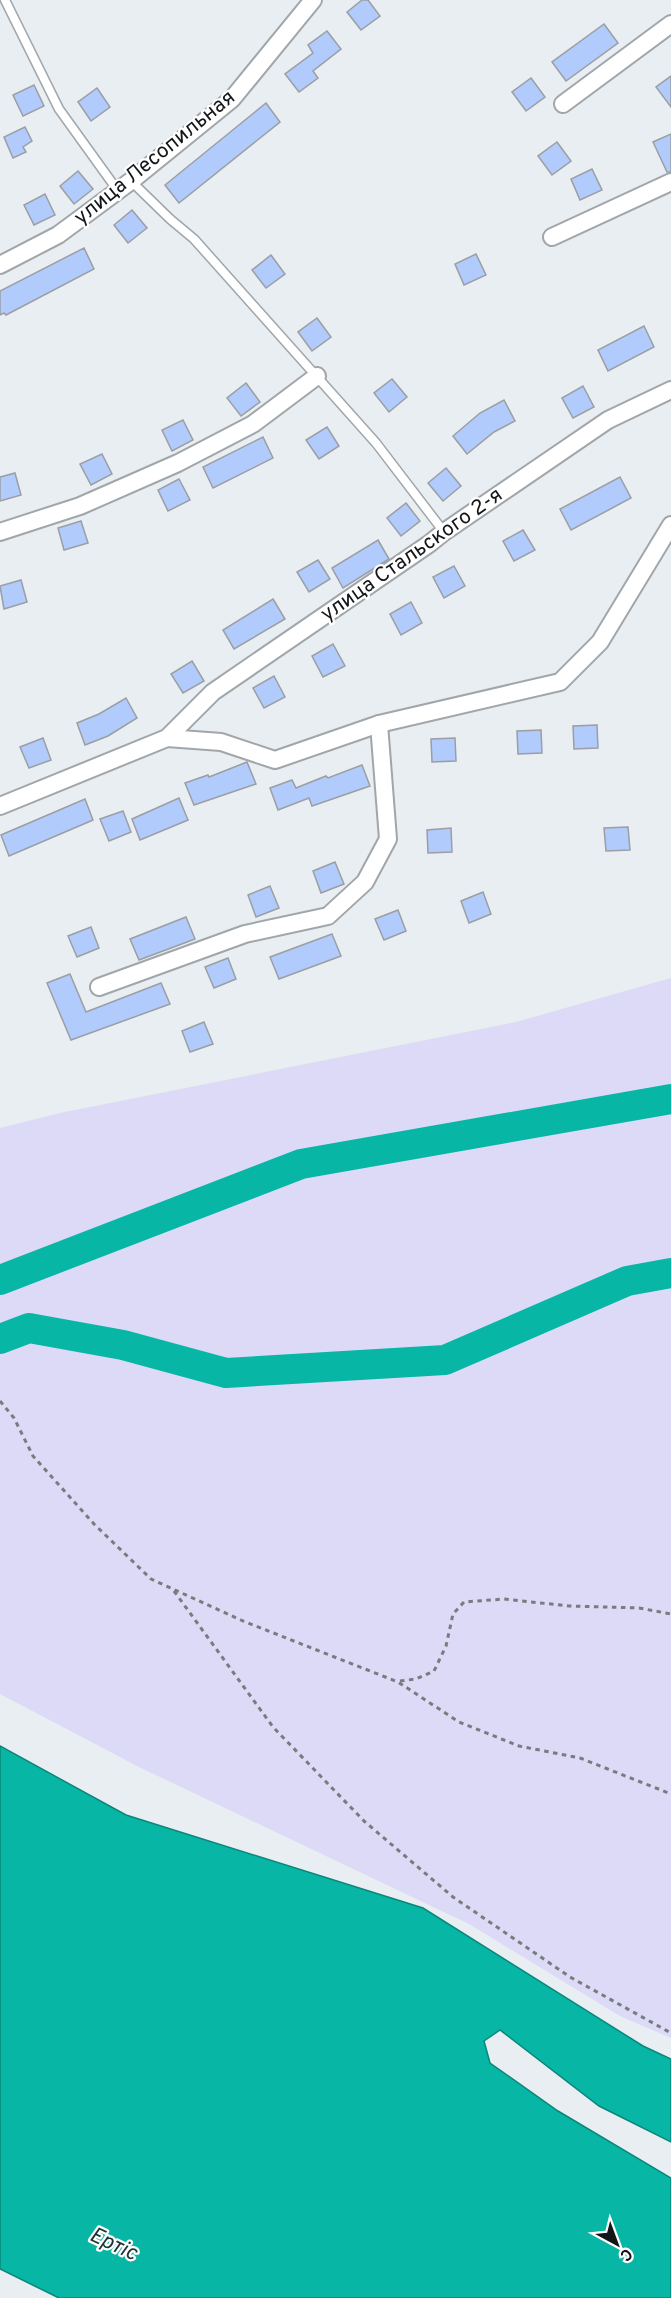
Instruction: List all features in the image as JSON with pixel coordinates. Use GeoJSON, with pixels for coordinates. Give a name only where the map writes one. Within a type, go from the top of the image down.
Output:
{"type":"FeatureCollection","features":[{"type":"Feature","properties":{"kind":"street","name":"улица Лесопильная"},"geometry":{"type":"LineString","coordinates":[[0,265],[58,235],[124,186],[232,99],[313,0]]}},
{"type":"Feature","properties":{"kind":"street"},"geometry":{"type":"LineString","coordinates":[[563,104],[671,24]]}},
{"type":"Feature","properties":{"kind":"street"},"geometry":{"type":"LineString","coordinates":[[552,237],[671,182]]}},
{"type":"Feature","properties":{"kind":"street"},"geometry":{"type":"LineString","coordinates":[[0,532],[80,506],[178,463],[253,424],[317,376]]}},
{"type":"Feature","properties":{"kind":"street"},"geometry":{"type":"LineString","coordinates":[[664,393],[671,408]]}},
{"type":"Feature","properties":{"kind":"street","name":"улица Стальского 2-я"},"geometry":{"type":"LineString","coordinates":[[0,806],[167,738],[213,692],[608,420],[664,393]]}},
{"type":"Feature","properties":{"kind":"street","name":"улица Стальского 2-я"},"geometry":{"type":"LineString","coordinates":[[167,738],[221,742],[275,760],[379,724],[560,682],[600,642],[671,525]]}},
{"type":"Feature","properties":{"kind":"street"},"geometry":{"type":"LineString","coordinates":[[99,987],[245,934],[328,916],[343,903],[364,882],[388,839],[379,724]]}},
{"type":"Feature","properties":{"kind":"lane"},"geometry":{"type":"LineString","coordinates":[[5,0],[59,108],[124,186],[194,239],[376,443],[444,532]]}},
{"type":"Feature","properties":{"kind":"path"},"geometry":{"type":"LineString","coordinates":[[0,1401],[14,1418],[33,1456],[94,1524],[151,1579],[243,1621],[398,1682],[459,1722],[519,1746],[580,1758],[671,1794]]}},
{"type":"Feature","properties":{"kind":"path"},"geometry":{"type":"LineString","coordinates":[[173,1589],[273,1727],[363,1821],[453,1897],[570,1977],[671,2033]]}},
{"type":"Feature","properties":{"kind":"path"},"geometry":{"type":"LineString","coordinates":[[398,1682],[434,1671],[446,1646],[453,1614],[464,1602],[504,1599],[569,1606],[639,1608],[671,1614]]}},
{"type":"Feature","properties":{"kind":"shaded area"},"geometry":{"type":"Polygon","coordinates":[[[671,978],[671,2038],[620,2016],[469,1924],[139,1767],[0,1694],[0,1128],[60,1113],[516,1022],[671,978]]]}},
{"type":"Feature","properties":{"kind":"water","name":"Ертіс"},"geometry":{"type":"Polygon","coordinates":[[[0,1746],[126,1815],[423,1908],[643,2046],[671,2059],[671,2142],[599,2106],[500,2030],[484,2041],[490,2063],[558,2111],[671,2178],[671,2298],[59,2298],[0,2269],[0,1746]]]}},
{"type":"Feature","properties":{"kind":"building"},"geometry":{"type":"Polygon","coordinates":[[[362,0],[368,0],[380,16],[361,30],[347,12],[362,0]]]}},
{"type":"Feature","properties":{"kind":"building"},"geometry":{"type":"Polygon","coordinates":[[[604,24],[618,43],[566,81],[552,62],[604,24]]]}},
{"type":"Feature","properties":{"kind":"building"},"geometry":{"type":"Polygon","coordinates":[[[327,31],[341,49],[313,71],[318,78],[299,92],[285,74],[313,53],[308,45],[327,31]]]}},
{"type":"Feature","properties":{"kind":"building"},"geometry":{"type":"Polygon","coordinates":[[[671,76],[671,107],[656,87],[671,76]]]}},
{"type":"Feature","properties":{"kind":"building"},"geometry":{"type":"Polygon","coordinates":[[[531,78],[545,97],[526,111],[512,92],[531,78]]]}},
{"type":"Feature","properties":{"kind":"building"},"geometry":{"type":"Polygon","coordinates":[[[34,85],[44,106],[23,116],[13,95],[34,85]]]}},
{"type":"Feature","properties":{"kind":"building"},"geometry":{"type":"Polygon","coordinates":[[[97,88],[110,107],[91,121],[78,102],[97,88]]]}},
{"type":"Feature","properties":{"kind":"building"},"geometry":{"type":"Polygon","coordinates":[[[266,103],[280,122],[179,203],[165,185],[266,103]]]}},
{"type":"Feature","properties":{"kind":"building"},"geometry":{"type":"Polygon","coordinates":[[[25,127],[32,141],[23,147],[26,152],[13,158],[4,137],[25,127]]]}},
{"type":"Feature","properties":{"kind":"building"},"geometry":{"type":"Polygon","coordinates":[[[671,134],[671,172],[667,172],[653,142],[671,134]]]}},
{"type":"Feature","properties":{"kind":"building"},"geometry":{"type":"Polygon","coordinates":[[[557,142],[571,161],[552,175],[538,156],[557,142]]]}},
{"type":"Feature","properties":{"kind":"building"},"geometry":{"type":"Polygon","coordinates":[[[592,169],[602,190],[580,200],[571,179],[592,169]]]}},
{"type":"Feature","properties":{"kind":"building"},"geometry":{"type":"Polygon","coordinates":[[[78,171],[93,189],[74,204],[60,186],[78,171]]]}},
{"type":"Feature","properties":{"kind":"building"},"geometry":{"type":"Polygon","coordinates":[[[45,194],[55,215],[34,225],[24,205],[45,194]]]}},
{"type":"Feature","properties":{"kind":"building"},"geometry":{"type":"Polygon","coordinates":[[[132,210],[147,228],[128,243],[114,225],[132,210]]]}},
{"type":"Feature","properties":{"kind":"building"},"geometry":{"type":"Polygon","coordinates":[[[84,248],[94,269],[6,315],[4,313],[0,315],[0,291],[84,248]]]}},
{"type":"Feature","properties":{"kind":"building"},"geometry":{"type":"Polygon","coordinates":[[[476,254],[486,275],[464,285],[455,264],[476,254]]]}},
{"type":"Feature","properties":{"kind":"building"},"geometry":{"type":"Polygon","coordinates":[[[271,255],[285,274],[266,288],[252,270],[271,255]]]}},
{"type":"Feature","properties":{"kind":"building"},"geometry":{"type":"Polygon","coordinates":[[[317,318],[331,337],[312,351],[298,332],[317,318]]]}},
{"type":"Feature","properties":{"kind":"building"},"geometry":{"type":"Polygon","coordinates":[[[644,326],[654,347],[608,371],[598,350],[644,326]]]}},
{"type":"Feature","properties":{"kind":"building"},"geometry":{"type":"Polygon","coordinates":[[[392,379],[407,397],[389,412],[374,393],[392,379]]]}},
{"type":"Feature","properties":{"kind":"building"},"geometry":{"type":"Polygon","coordinates":[[[246,383],[260,402],[241,416],[227,398],[246,383]]]}},
{"type":"Feature","properties":{"kind":"building"},"geometry":{"type":"Polygon","coordinates":[[[583,386],[594,407],[573,418],[562,398],[583,386]]]}},
{"type":"Feature","properties":{"kind":"building"},"geometry":{"type":"Polygon","coordinates":[[[504,400],[515,421],[494,432],[467,454],[453,436],[480,413],[504,400]]]}},
{"type":"Feature","properties":{"kind":"building"},"geometry":{"type":"Polygon","coordinates":[[[183,420],[193,440],[172,451],[162,430],[183,420]]]}},
{"type":"Feature","properties":{"kind":"building"},"geometry":{"type":"Polygon","coordinates":[[[327,427],[339,446],[319,459],[306,440],[327,427]]]}},
{"type":"Feature","properties":{"kind":"building"},"geometry":{"type":"Polygon","coordinates":[[[263,437],[273,458],[213,488],[203,467],[263,437]]]}},
{"type":"Feature","properties":{"kind":"building"},"geometry":{"type":"Polygon","coordinates":[[[102,454],[112,474],[91,485],[80,464],[102,454]]]}},
{"type":"Feature","properties":{"kind":"building"},"geometry":{"type":"Polygon","coordinates":[[[446,468],[461,486],[443,501],[428,483],[446,468]]]}},
{"type":"Feature","properties":{"kind":"building"},"geometry":{"type":"Polygon","coordinates":[[[15,473],[21,495],[0,501],[0,477],[15,473]]]}},
{"type":"Feature","properties":{"kind":"building"},"geometry":{"type":"Polygon","coordinates":[[[620,477],[631,498],[571,530],[560,509],[620,477]]]}},
{"type":"Feature","properties":{"kind":"building"},"geometry":{"type":"Polygon","coordinates":[[[179,479],[190,500],[168,511],[158,490],[179,479]]]}},
{"type":"Feature","properties":{"kind":"building"},"geometry":{"type":"Polygon","coordinates":[[[406,503],[420,521],[401,536],[387,518],[406,503]]]}},
{"type":"Feature","properties":{"kind":"building"},"geometry":{"type":"Polygon","coordinates":[[[81,521],[88,543],[64,550],[58,528],[81,521]]]}},
{"type":"Feature","properties":{"kind":"building"},"geometry":{"type":"Polygon","coordinates":[[[523,530],[535,550],[514,561],[503,541],[523,530]]]}},
{"type":"Feature","properties":{"kind":"building"},"geometry":{"type":"Polygon","coordinates":[[[378,540],[389,559],[343,588],[332,568],[378,540]]]}},
{"type":"Feature","properties":{"kind":"building"},"geometry":{"type":"Polygon","coordinates":[[[318,560],[330,579],[309,592],[297,572],[318,560]]]}},
{"type":"Feature","properties":{"kind":"building"},"geometry":{"type":"Polygon","coordinates":[[[454,566],[465,586],[444,598],[433,577],[454,566]]]}},
{"type":"Feature","properties":{"kind":"building"},"geometry":{"type":"Polygon","coordinates":[[[21,580],[27,602],[4,609],[0,586],[21,580]]]}},
{"type":"Feature","properties":{"kind":"building"},"geometry":{"type":"Polygon","coordinates":[[[273,599],[285,619],[234,649],[223,630],[273,599]]]}},
{"type":"Feature","properties":{"kind":"building"},"geometry":{"type":"Polygon","coordinates":[[[411,602],[422,623],[401,635],[390,614],[411,602]]]}},
{"type":"Feature","properties":{"kind":"building"},"geometry":{"type":"Polygon","coordinates":[[[333,644],[345,666],[323,677],[312,656],[333,644]]]}},
{"type":"Feature","properties":{"kind":"building"},"geometry":{"type":"Polygon","coordinates":[[[192,661],[204,681],[183,693],[171,674],[192,661]]]}},
{"type":"Feature","properties":{"kind":"building"},"geometry":{"type":"Polygon","coordinates":[[[274,676],[285,697],[264,708],[253,688],[274,676]]]}},
{"type":"Feature","properties":{"kind":"building"},"geometry":{"type":"Polygon","coordinates":[[[126,698],[137,718],[108,736],[85,745],[77,723],[99,714],[126,698]]]}},
{"type":"Feature","properties":{"kind":"building"},"geometry":{"type":"Polygon","coordinates":[[[597,725],[598,748],[574,749],[573,726],[597,725]]]}},
{"type":"Feature","properties":{"kind":"building"},"geometry":{"type":"Polygon","coordinates":[[[541,730],[542,753],[518,754],[517,731],[541,730]]]}},
{"type":"Feature","properties":{"kind":"building"},"geometry":{"type":"Polygon","coordinates":[[[43,738],[51,760],[29,768],[20,747],[43,738]]]}},
{"type":"Feature","properties":{"kind":"building"},"geometry":{"type":"Polygon","coordinates":[[[455,738],[456,761],[432,762],[431,739],[455,738]]]}},
{"type":"Feature","properties":{"kind":"building"},"geometry":{"type":"Polygon","coordinates":[[[247,762],[256,784],[194,805],[185,783],[208,775],[209,777],[247,762]]]}},
{"type":"Feature","properties":{"kind":"building"},"geometry":{"type":"Polygon","coordinates":[[[362,765],[370,786],[312,806],[309,798],[278,810],[270,788],[292,780],[296,788],[362,765]]]}},
{"type":"Feature","properties":{"kind":"building"},"geometry":{"type":"Polygon","coordinates":[[[179,798],[188,820],[140,840],[132,819],[179,798]]]}},
{"type":"Feature","properties":{"kind":"building"},"geometry":{"type":"Polygon","coordinates":[[[85,799],[93,820],[9,856],[1,835],[85,799]]]}},
{"type":"Feature","properties":{"kind":"building"},"geometry":{"type":"Polygon","coordinates":[[[123,811],[131,832],[109,841],[100,819],[123,811]]]}},
{"type":"Feature","properties":{"kind":"building"},"geometry":{"type":"Polygon","coordinates":[[[628,827],[630,850],[606,851],[604,828],[628,827]]]}},
{"type":"Feature","properties":{"kind":"building"},"geometry":{"type":"Polygon","coordinates":[[[451,828],[452,852],[428,853],[427,830],[451,828]]]}},
{"type":"Feature","properties":{"kind":"building"},"geometry":{"type":"Polygon","coordinates":[[[335,862],[344,884],[321,893],[313,871],[335,862]]]}},
{"type":"Feature","properties":{"kind":"building"},"geometry":{"type":"Polygon","coordinates":[[[270,886],[279,908],[256,917],[248,895],[270,886]]]}},
{"type":"Feature","properties":{"kind":"building"},"geometry":{"type":"Polygon","coordinates":[[[483,892],[491,914],[469,923],[461,901],[483,892]]]}},
{"type":"Feature","properties":{"kind":"building"},"geometry":{"type":"Polygon","coordinates":[[[398,910],[406,931],[384,940],[375,919],[398,910]]]}},
{"type":"Feature","properties":{"kind":"building"},"geometry":{"type":"Polygon","coordinates":[[[186,917],[195,939],[139,960],[130,939],[186,917]]]}},
{"type":"Feature","properties":{"kind":"building"},"geometry":{"type":"Polygon","coordinates":[[[91,927],[99,948],[77,957],[68,936],[91,927]]]}},
{"type":"Feature","properties":{"kind":"building"},"geometry":{"type":"Polygon","coordinates":[[[332,934],[341,956],[279,979],[270,957],[332,934]]]}},
{"type":"Feature","properties":{"kind":"building"},"geometry":{"type":"Polygon","coordinates":[[[228,958],[236,979],[214,988],[205,967],[228,958]]]}},
{"type":"Feature","properties":{"kind":"building"},"geometry":{"type":"Polygon","coordinates":[[[70,974],[86,1012],[161,983],[170,1004],[71,1040],[47,983],[70,974]]]}},
{"type":"Feature","properties":{"kind":"building"},"geometry":{"type":"Polygon","coordinates":[[[204,1022],[213,1044],[190,1052],[182,1031],[204,1022]]]}},
{"type":"Feature","properties":{"kind":"waterway"},"geometry":{"type":"LineString","coordinates":[[0,1280],[301,1164],[671,1099]]}},
{"type":"Feature","properties":{"kind":"waterway"},"geometry":{"type":"LineString","coordinates":[[0,1339],[29,1328],[123,1345],[226,1373],[445,1360],[627,1281],[671,1273]]}}]}
